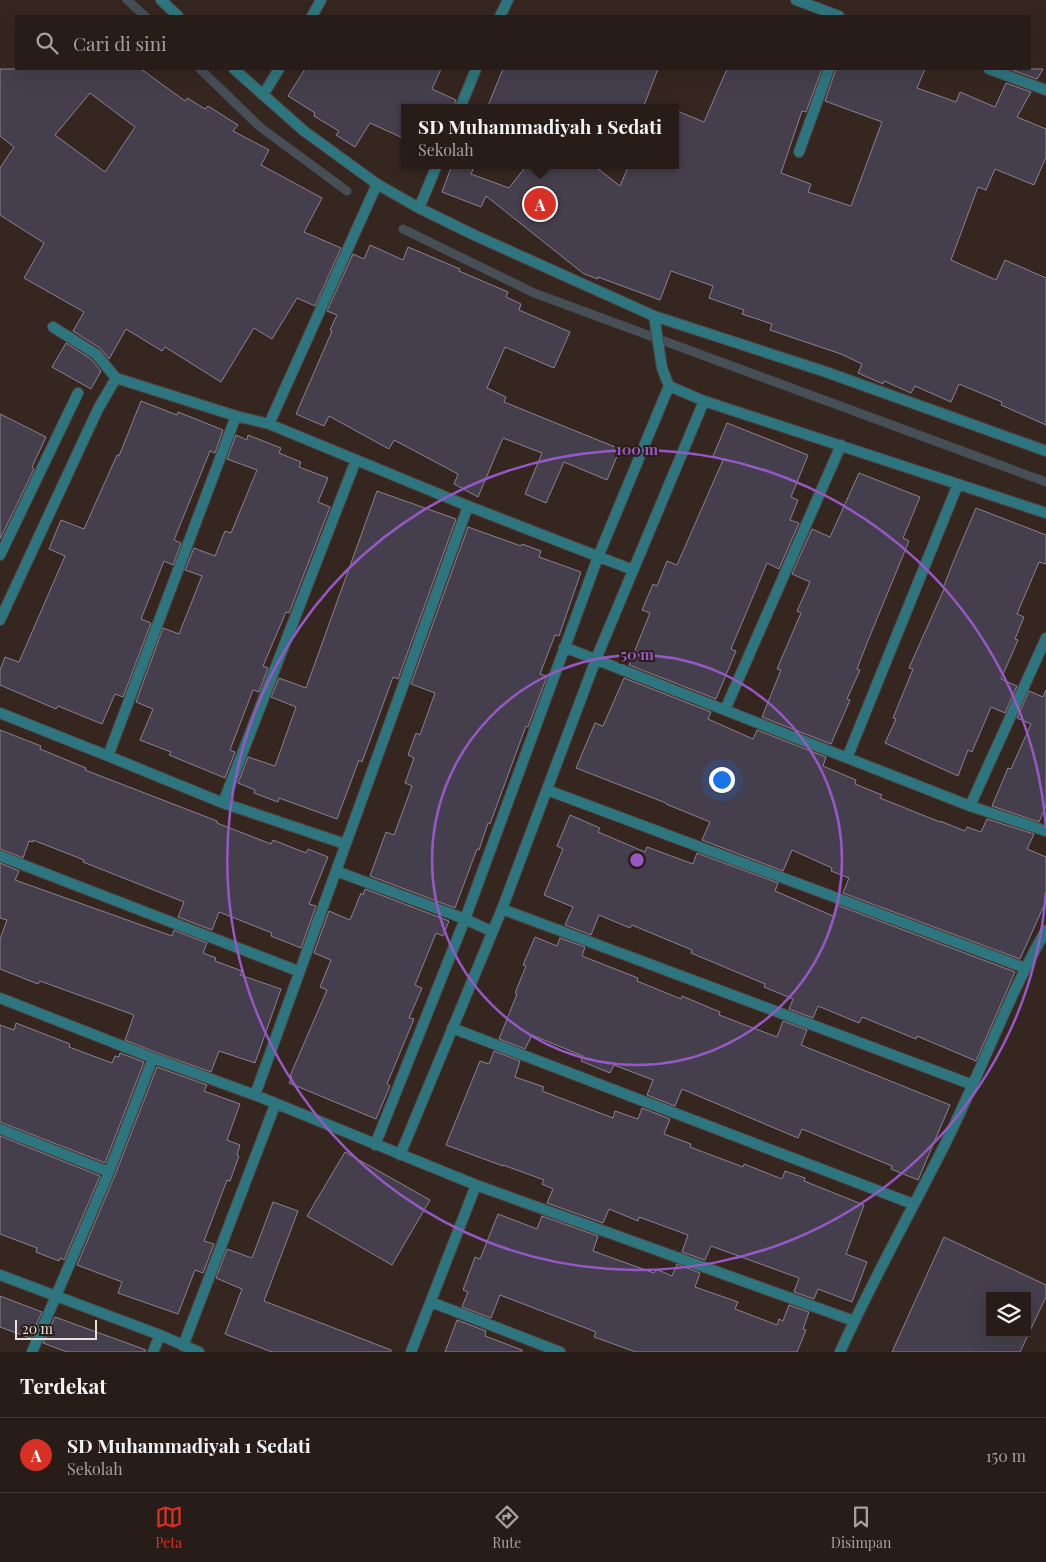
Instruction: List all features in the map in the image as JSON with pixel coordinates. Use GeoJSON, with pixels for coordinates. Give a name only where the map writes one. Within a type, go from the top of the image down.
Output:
{"type":"FeatureCollection","features":[{"type":"Feature","properties":{"kind":"street"},"geometry":{"type":"LineString","coordinates":[[161,0],[177,15]]}},
{"type":"Feature","properties":{"kind":"street"},"geometry":{"type":"LineString","coordinates":[[313,15],[321,0]]}},
{"type":"Feature","properties":{"kind":"street"},"geometry":{"type":"LineString","coordinates":[[500,15],[508,0]]}},
{"type":"Feature","properties":{"kind":"street"},"geometry":{"type":"LineString","coordinates":[[796,0],[836,15]]}},
{"type":"Feature","properties":{"kind":"street"},"geometry":{"type":"LineString","coordinates":[[235,70],[304,131],[378,184],[419,208],[474,235],[654,316],[826,372],[1046,451]]}},
{"type":"Feature","properties":{"kind":"street"},"geometry":{"type":"LineString","coordinates":[[263,95],[279,70]]}},
{"type":"Feature","properties":{"kind":"street"},"geometry":{"type":"LineString","coordinates":[[462,104],[476,70]]}},
{"type":"Feature","properties":{"kind":"street"},"geometry":{"type":"LineString","coordinates":[[799,152],[829,70]]}},
{"type":"Feature","properties":{"kind":"street"},"geometry":{"type":"LineString","coordinates":[[992,70],[1046,90]]}},
{"type":"Feature","properties":{"kind":"street"},"geometry":{"type":"LineString","coordinates":[[419,208],[435,169]]}},
{"type":"Feature","properties":{"kind":"street"},"geometry":{"type":"LineString","coordinates":[[269,424],[378,184]]}},
{"type":"Feature","properties":{"kind":"street"},"geometry":{"type":"LineString","coordinates":[[375,1144],[465,919],[598,557],[669,386],[662,368],[654,316]]}},
{"type":"Feature","properties":{"kind":"street"},"geometry":{"type":"LineString","coordinates":[[53,327],[96,354],[116,378],[236,416],[269,424],[468,506],[633,570]]}},
{"type":"Feature","properties":{"kind":"street"},"geometry":{"type":"LineString","coordinates":[[0,620],[98,410],[116,378]]}},
{"type":"Feature","properties":{"kind":"street"},"geometry":{"type":"LineString","coordinates":[[669,386],[704,401],[1046,513]]}},
{"type":"Feature","properties":{"kind":"street"},"geometry":{"type":"LineString","coordinates":[[0,555],[78,393]]}},
{"type":"Feature","properties":{"kind":"street"},"geometry":{"type":"LineString","coordinates":[[400,1155],[502,909],[596,659],[704,401]]}},
{"type":"Feature","properties":{"kind":"street"},"geometry":{"type":"LineString","coordinates":[[108,756],[236,416]]}},
{"type":"Feature","properties":{"kind":"street"},"geometry":{"type":"LineString","coordinates":[[725,710],[841,445]]}},
{"type":"Feature","properties":{"kind":"street"},"geometry":{"type":"LineString","coordinates":[[222,803],[356,460]]}},
{"type":"Feature","properties":{"kind":"street"},"geometry":{"type":"LineString","coordinates":[[847,758],[958,484]]}},
{"type":"Feature","properties":{"kind":"street"},"geometry":{"type":"LineString","coordinates":[[254,1095],[468,506]]}},
{"type":"Feature","properties":{"kind":"street"},"geometry":{"type":"LineString","coordinates":[[970,806],[1046,638]]}},
{"type":"Feature","properties":{"kind":"street"},"geometry":{"type":"LineString","coordinates":[[564,646],[970,806],[1046,831]]}},
{"type":"Feature","properties":{"kind":"street"},"geometry":{"type":"LineString","coordinates":[[0,714],[222,803],[345,844]]}},
{"type":"Feature","properties":{"kind":"street"},"geometry":{"type":"LineString","coordinates":[[547,790],[1024,968]]}},
{"type":"Feature","properties":{"kind":"street"},"geometry":{"type":"LineString","coordinates":[[0,856],[298,971]]}},
{"type":"Feature","properties":{"kind":"street"},"geometry":{"type":"LineString","coordinates":[[336,870],[465,919],[491,932]]}},
{"type":"Feature","properties":{"kind":"street"},"geometry":{"type":"LineString","coordinates":[[502,909],[973,1085]]}},
{"type":"Feature","properties":{"kind":"street"},"geometry":{"type":"LineString","coordinates":[[840,1352],[913,1204],[945,1144],[1024,968],[1046,930]]}},
{"type":"Feature","properties":{"kind":"street"},"geometry":{"type":"LineString","coordinates":[[0,998],[254,1095],[476,1185],[854,1321]]}},
{"type":"Feature","properties":{"kind":"street"},"geometry":{"type":"LineString","coordinates":[[452,1028],[913,1204]]}},
{"type":"Feature","properties":{"kind":"street"},"geometry":{"type":"LineString","coordinates":[[32,1352],[108,1172],[153,1058]]}},
{"type":"Feature","properties":{"kind":"street"},"geometry":{"type":"LineString","coordinates":[[183,1346],[275,1104]]}},
{"type":"Feature","properties":{"kind":"street"},"geometry":{"type":"LineString","coordinates":[[0,1129],[108,1172]]}},
{"type":"Feature","properties":{"kind":"street"},"geometry":{"type":"LineString","coordinates":[[412,1352],[476,1185]]}},
{"type":"Feature","properties":{"kind":"street"},"geometry":{"type":"LineString","coordinates":[[0,1275],[160,1335],[199,1352]]}},
{"type":"Feature","properties":{"kind":"street"},"geometry":{"type":"LineString","coordinates":[[430,1302],[560,1352]]}},
{"type":"Feature","properties":{"kind":"street"},"geometry":{"type":"LineString","coordinates":[[153,1352],[160,1335]]}},
{"type":"Feature","properties":{"kind":"building"},"geometry":{"type":"Polygon","coordinates":[[[0,69],[142,70],[185,101],[187,98],[205,109],[208,106],[238,125],[233,131],[269,150],[261,165],[322,198],[304,232],[341,248],[315,306],[297,298],[272,339],[254,328],[221,382],[165,347],[162,351],[126,329],[109,359],[100,348],[73,331],[84,312],[24,278],[44,243],[0,215],[0,168],[14,147],[0,136],[0,69]],[[90,93],[55,135],[105,172],[135,127],[90,93]]]}},
{"type":"Feature","properties":{"kind":"building"},"geometry":{"type":"Polygon","coordinates":[[[1043,69],[1037,79],[1012,70],[1043,69]]]}},
{"type":"Feature","properties":{"kind":"building"},"geometry":{"type":"Polygon","coordinates":[[[304,70],[441,70],[432,89],[456,100],[454,104],[401,104],[401,137],[370,123],[355,147],[336,135],[339,131],[314,116],[315,113],[288,96],[304,70]]]}},
{"type":"Feature","properties":{"kind":"building"},"geometry":{"type":"Polygon","coordinates":[[[503,70],[658,70],[645,104],[489,104],[503,70]]]}},
{"type":"Feature","properties":{"kind":"building"},"geometry":{"type":"Polygon","coordinates":[[[727,70],[822,70],[806,112],[802,111],[781,173],[811,184],[808,192],[851,206],[882,122],[825,101],[836,70],[925,70],[917,88],[956,102],[960,92],[995,107],[1006,83],[1031,92],[1017,117],[1046,129],[1046,157],[1034,185],[995,169],[986,190],[978,187],[951,260],[996,280],[1005,260],[1046,278],[1046,425],[1001,405],[1002,402],[959,384],[951,402],[915,386],[911,393],[884,381],[883,384],[858,373],[862,364],[841,354],[770,330],[772,324],[742,314],[744,310],[709,298],[713,286],[671,271],[660,300],[598,277],[598,279],[584,274],[486,196],[481,207],[442,192],[451,169],[473,169],[471,174],[509,188],[524,169],[598,169],[620,186],[627,169],[679,169],[679,112],[704,122],[727,70]]]}},
{"type":"Feature","properties":{"kind":"building"},"geometry":{"type":"Polygon","coordinates":[[[370,245],[403,260],[408,247],[460,269],[459,271],[508,292],[506,297],[521,304],[519,310],[570,332],[554,368],[505,347],[487,388],[506,397],[504,402],[620,449],[607,480],[564,462],[546,503],[525,494],[542,453],[503,438],[478,497],[454,484],[458,474],[394,440],[389,449],[329,416],[324,426],[296,414],[332,331],[330,330],[337,315],[327,311],[353,254],[364,259],[370,245]]]}},
{"type":"Feature","properties":{"kind":"building"},"geometry":{"type":"Polygon","coordinates":[[[66,343],[91,359],[101,371],[91,389],[52,367],[66,343]]]}},
{"type":"Feature","properties":{"kind":"building"},"geometry":{"type":"Polygon","coordinates":[[[141,401],[177,415],[178,412],[223,430],[215,453],[210,451],[174,540],[181,543],[173,565],[164,561],[141,619],[151,623],[123,697],[115,694],[102,724],[58,706],[56,709],[0,685],[0,670],[5,657],[19,662],[65,556],[49,549],[61,520],[84,529],[117,455],[119,456],[141,401]]]}},
{"type":"Feature","properties":{"kind":"building"},"geometry":{"type":"Polygon","coordinates":[[[0,414],[46,437],[32,467],[34,469],[0,539],[0,414]]]}},
{"type":"Feature","properties":{"kind":"building"},"geometry":{"type":"Polygon","coordinates":[[[727,423],[808,455],[791,497],[798,500],[790,520],[799,523],[779,569],[767,563],[731,649],[736,651],[716,699],[629,665],[650,613],[642,610],[653,584],[657,586],[667,561],[677,565],[723,460],[713,456],[727,423]]]}},
{"type":"Feature","properties":{"kind":"building"},"geometry":{"type":"Polygon","coordinates":[[[236,435],[247,440],[248,435],[281,448],[279,453],[301,462],[299,467],[328,478],[318,502],[330,507],[289,613],[286,612],[263,666],[268,668],[259,692],[253,690],[230,750],[235,752],[225,778],[169,755],[171,752],[140,740],[153,709],[136,702],[163,628],[179,634],[202,576],[185,570],[194,548],[215,556],[225,531],[231,533],[257,470],[227,459],[236,435]]]}},
{"type":"Feature","properties":{"kind":"building"},"geometry":{"type":"Polygon","coordinates":[[[859,473],[920,497],[903,538],[909,541],[857,669],[860,670],[847,699],[850,700],[831,744],[762,717],[781,670],[777,669],[801,613],[797,611],[810,582],[792,574],[812,529],[830,537],[859,473]]]}},
{"type":"Feature","properties":{"kind":"building"},"geometry":{"type":"Polygon","coordinates":[[[377,491],[456,519],[398,679],[393,677],[362,762],[359,760],[337,819],[279,798],[278,802],[254,793],[255,790],[238,783],[248,757],[275,766],[296,707],[271,697],[279,678],[306,688],[377,491]]]}},
{"type":"Feature","properties":{"kind":"building"},"geometry":{"type":"Polygon","coordinates":[[[976,508],[1046,535],[1046,564],[1039,562],[1017,614],[1024,617],[1015,639],[1018,640],[1001,679],[1017,686],[1005,713],[991,707],[972,752],[968,750],[958,776],[885,743],[896,719],[893,718],[913,669],[909,668],[944,589],[976,508]]]}},
{"type":"Feature","properties":{"kind":"building"},"geometry":{"type":"Polygon","coordinates":[[[468,527],[541,551],[539,557],[581,572],[559,636],[555,635],[540,674],[547,676],[528,727],[526,726],[490,824],[488,823],[479,850],[477,849],[455,908],[370,876],[386,832],[394,835],[412,786],[405,783],[414,758],[408,755],[416,733],[420,735],[435,693],[411,684],[468,527]]]}},
{"type":"Feature","properties":{"kind":"building"},"geometry":{"type":"Polygon","coordinates":[[[624,678],[711,712],[708,719],[753,739],[757,730],[826,757],[823,766],[856,780],[855,784],[882,795],[880,798],[940,822],[965,831],[967,827],[981,832],[987,819],[1034,834],[1027,849],[1046,857],[1046,901],[1020,959],[843,893],[849,878],[831,871],[832,868],[792,850],[783,871],[702,840],[710,822],[576,768],[595,723],[603,726],[624,678]]]}},
{"type":"Feature","properties":{"kind":"building"},"geometry":{"type":"Polygon","coordinates":[[[1046,690],[1046,806],[1039,822],[992,806],[1008,768],[1011,769],[1031,724],[1017,718],[1029,691],[1043,697],[1046,690]]]}},
{"type":"Feature","properties":{"kind":"building"},"geometry":{"type":"Polygon","coordinates":[[[0,730],[41,746],[40,749],[86,768],[85,770],[271,844],[273,840],[306,853],[308,849],[328,857],[309,904],[316,906],[301,948],[271,936],[272,933],[219,912],[212,930],[178,917],[184,902],[33,840],[33,842],[29,841],[23,858],[0,849],[0,730]]]}},
{"type":"Feature","properties":{"kind":"building"},"geometry":{"type":"Polygon","coordinates":[[[570,815],[600,828],[598,832],[645,852],[647,847],[693,864],[697,853],[778,883],[775,891],[833,916],[837,905],[1015,972],[976,1061],[917,1036],[916,1039],[862,1017],[859,1023],[818,1006],[813,1018],[789,1009],[793,999],[764,987],[765,984],[691,953],[692,950],[632,925],[630,928],[599,915],[591,935],[565,925],[573,907],[544,895],[563,849],[557,846],[570,815]]]}},
{"type":"Feature","properties":{"kind":"building"},"geometry":{"type":"Polygon","coordinates":[[[0,863],[19,871],[15,880],[172,936],[174,930],[207,943],[203,953],[216,958],[215,961],[242,971],[240,975],[281,989],[255,1063],[219,1051],[211,1072],[155,1052],[125,1040],[134,1015],[40,981],[38,984],[0,969],[0,939],[7,920],[0,918],[0,863]]]}},
{"type":"Feature","properties":{"kind":"building"},"geometry":{"type":"Polygon","coordinates":[[[365,889],[449,921],[443,936],[436,933],[415,985],[422,988],[409,1018],[414,1019],[387,1084],[390,1086],[376,1119],[289,1083],[292,1077],[290,1076],[327,990],[320,987],[331,960],[314,953],[329,911],[350,920],[361,893],[363,895],[365,889]]]}},
{"type":"Feature","properties":{"kind":"building"},"geometry":{"type":"Polygon","coordinates":[[[535,937],[557,946],[560,938],[585,947],[582,956],[638,978],[637,981],[681,999],[682,996],[720,1012],[719,1015],[777,1037],[783,1021],[807,1030],[801,1045],[950,1105],[918,1180],[891,1169],[892,1166],[802,1129],[798,1138],[682,1089],[675,1106],[647,1095],[653,1080],[614,1065],[610,1073],[581,1061],[583,1056],[532,1035],[525,1049],[499,1039],[517,994],[515,993],[526,966],[523,965],[535,937]]]}},
{"type":"Feature","properties":{"kind":"building"},"geometry":{"type":"Polygon","coordinates":[[[16,1023],[70,1044],[69,1047],[112,1063],[115,1056],[119,1057],[120,1053],[144,1062],[105,1163],[0,1122],[0,1025],[14,1030],[16,1023]]]}},
{"type":"Feature","properties":{"kind":"building"},"geometry":{"type":"Polygon","coordinates":[[[494,1051],[520,1061],[515,1077],[544,1087],[542,1091],[613,1118],[615,1111],[638,1119],[642,1108],[670,1119],[664,1134],[691,1144],[690,1147],[743,1167],[744,1164],[782,1179],[785,1171],[805,1178],[804,1181],[864,1205],[846,1254],[867,1262],[852,1302],[818,1289],[814,1299],[794,1292],[799,1278],[711,1246],[705,1260],[682,1252],[688,1235],[639,1217],[638,1221],[609,1209],[603,1223],[547,1203],[553,1189],[542,1184],[544,1180],[446,1145],[480,1061],[489,1064],[494,1051]]]}},
{"type":"Feature","properties":{"kind":"building"},"geometry":{"type":"Polygon","coordinates":[[[157,1067],[207,1085],[204,1091],[240,1104],[227,1140],[240,1145],[237,1155],[239,1156],[230,1181],[227,1180],[204,1241],[214,1244],[203,1273],[195,1270],[178,1314],[118,1293],[122,1282],[77,1265],[115,1175],[157,1067]]]}},
{"type":"Feature","properties":{"kind":"building"},"geometry":{"type":"Polygon","coordinates":[[[0,1136],[100,1176],[64,1260],[60,1258],[59,1261],[36,1252],[37,1248],[0,1234],[0,1136]]]}},
{"type":"Feature","properties":{"kind":"building"},"geometry":{"type":"Polygon","coordinates":[[[345,1152],[430,1200],[392,1265],[307,1216],[345,1152]]]}},
{"type":"Feature","properties":{"kind":"building"},"geometry":{"type":"Polygon","coordinates":[[[273,1202],[298,1211],[264,1301],[391,1350],[391,1352],[272,1352],[225,1334],[242,1289],[216,1278],[227,1249],[252,1258],[273,1202]]]}},
{"type":"Feature","properties":{"kind":"building"},"geometry":{"type":"Polygon","coordinates":[[[498,1214],[537,1229],[542,1216],[598,1236],[593,1251],[654,1273],[656,1269],[672,1276],[677,1264],[700,1273],[695,1287],[738,1302],[735,1309],[777,1325],[779,1319],[783,1321],[789,1305],[809,1312],[803,1329],[806,1330],[797,1352],[636,1352],[594,1337],[596,1332],[500,1295],[491,1318],[462,1307],[468,1292],[463,1290],[475,1257],[480,1259],[498,1214]]]}},
{"type":"Feature","properties":{"kind":"building"},"geometry":{"type":"Polygon","coordinates":[[[944,1237],[1046,1285],[1046,1297],[1031,1329],[1031,1292],[986,1292],[986,1337],[1027,1337],[1020,1352],[892,1352],[944,1237]]]}},
{"type":"Feature","properties":{"kind":"building"},"geometry":{"type":"Polygon","coordinates":[[[0,1296],[42,1312],[30,1338],[0,1327],[0,1296]]]}},
{"type":"Feature","properties":{"kind":"building"},"geometry":{"type":"Polygon","coordinates":[[[55,1317],[146,1350],[145,1352],[67,1352],[43,1343],[55,1317]]]}},
{"type":"Feature","properties":{"kind":"building"},"geometry":{"type":"Polygon","coordinates":[[[457,1320],[486,1331],[485,1336],[522,1350],[522,1352],[445,1352],[457,1320]]]}},
{"type":"Feature","properties":{"kind":"waterway"},"geometry":{"type":"LineString","coordinates":[[127,0],[144,15]]}},
{"type":"Feature","properties":{"kind":"waterway"},"geometry":{"type":"LineString","coordinates":[[201,70],[260,127],[347,191]]}},
{"type":"Feature","properties":{"kind":"waterway"},"geometry":{"type":"LineString","coordinates":[[403,229],[534,293],[1046,482]]}},
{"type":"Feature","properties":{"kind":"place","name":"SD Muhammadiyah 1 Sedati"},"geometry":{"type":"Point","coordinates":[540,204]}}]}
